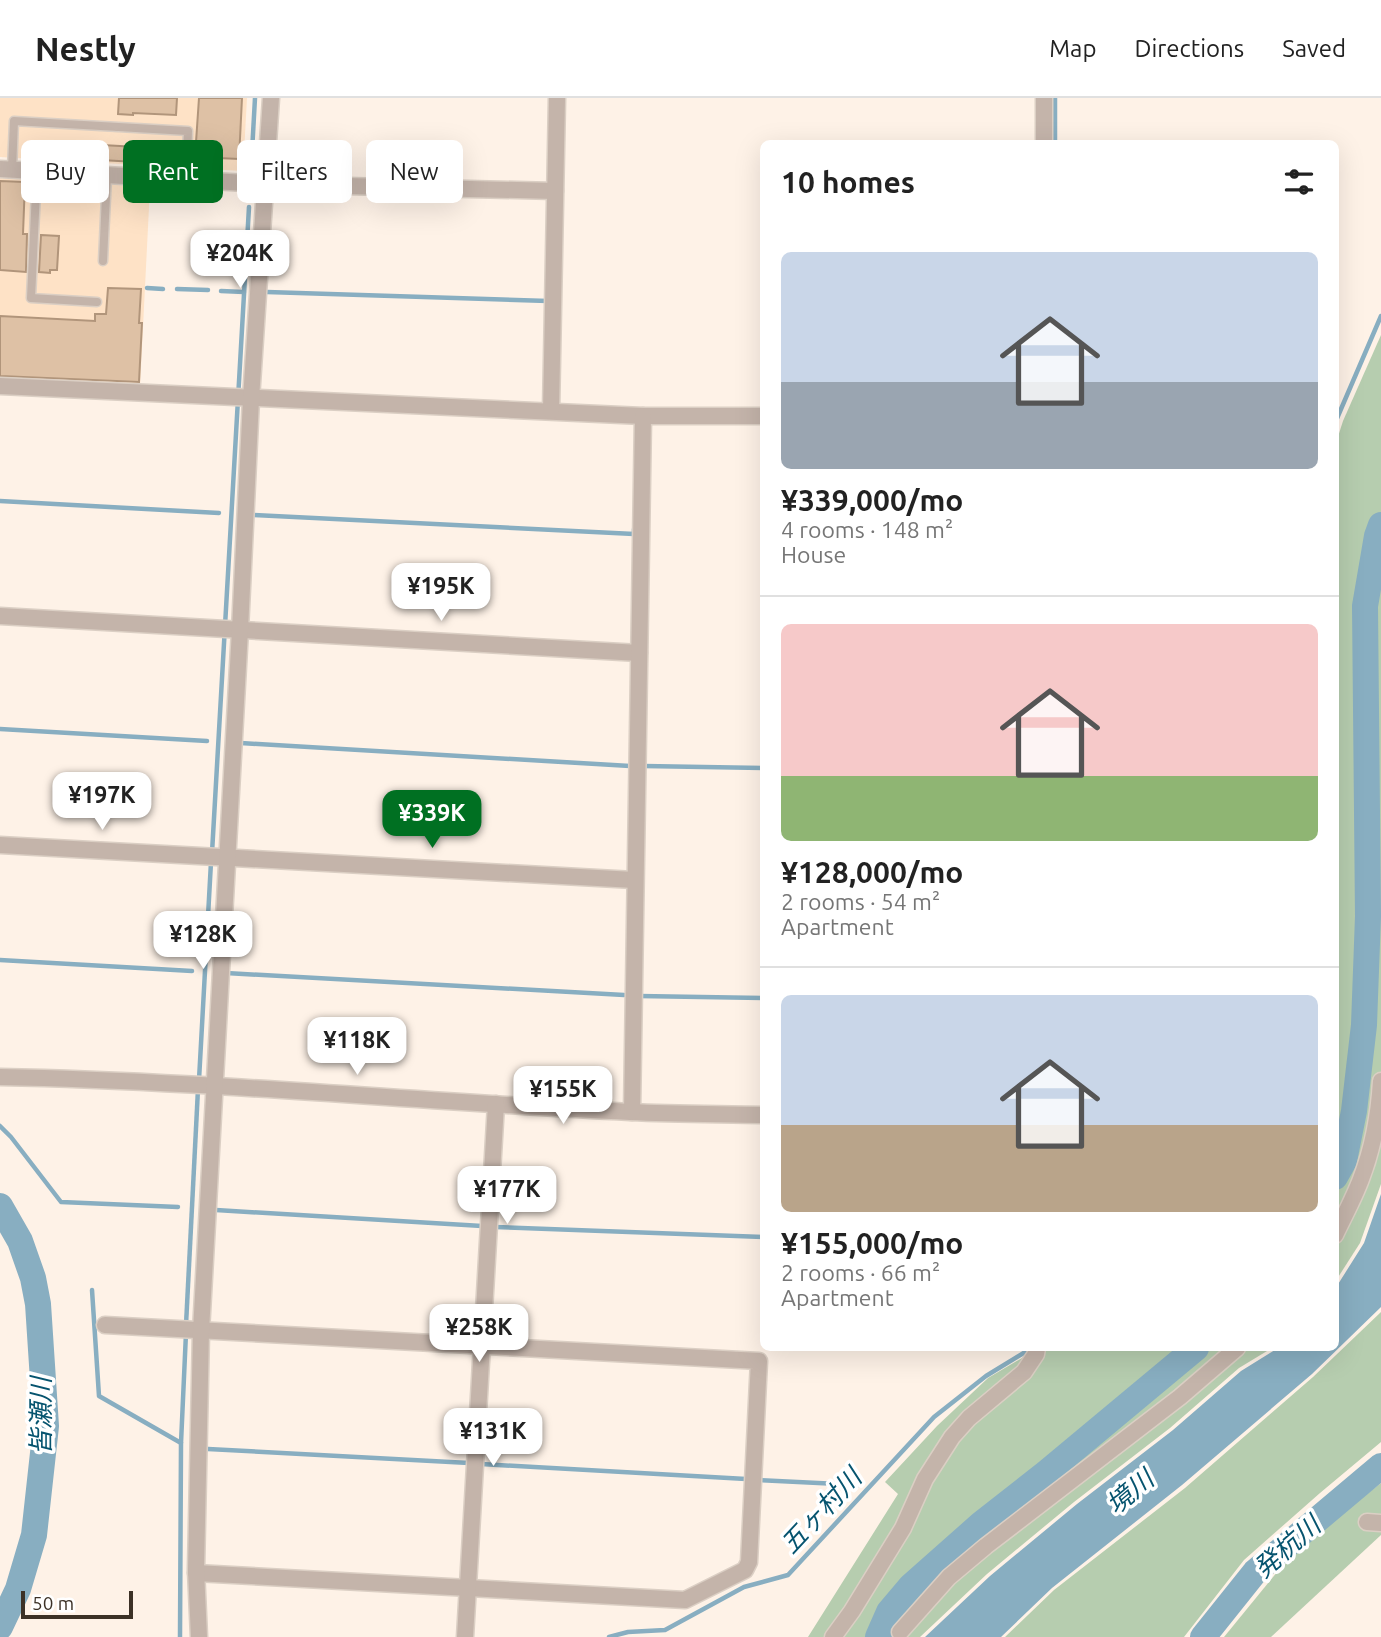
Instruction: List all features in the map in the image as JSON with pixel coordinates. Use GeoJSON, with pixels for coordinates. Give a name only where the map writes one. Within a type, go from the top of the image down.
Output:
{"type":"FeatureCollection","features":[{"type":"Feature","properties":{"kind":"street"},"geometry":{"type":"LineString","coordinates":[[268,140],[271,98]]}},
{"type":"Feature","properties":{"kind":"street"},"geometry":{"type":"LineString","coordinates":[[551,411],[557,98]]}},
{"type":"Feature","properties":{"kind":"street"},"geometry":{"type":"LineString","coordinates":[[1044,98],[1044,140]]}},
{"type":"Feature","properties":{"kind":"street"},"geometry":{"type":"LineString","coordinates":[[352,186],[555,191]]}},
{"type":"Feature","properties":{"kind":"street"},"geometry":{"type":"LineString","coordinates":[[199,1637],[196,1573],[197,1330],[224,857],[230,630],[243,398],[263,203]]}},
{"type":"Feature","properties":{"kind":"street"},"geometry":{"type":"LineString","coordinates":[[0,386],[643,416],[760,416]]}},
{"type":"Feature","properties":{"kind":"street"},"geometry":{"type":"LineString","coordinates":[[632,1112],[643,416]]}},
{"type":"Feature","properties":{"kind":"street"},"geometry":{"type":"LineString","coordinates":[[0,616],[639,653]]}},
{"type":"Feature","properties":{"kind":"street"},"geometry":{"type":"LineString","coordinates":[[0,845],[634,880]]}},
{"type":"Feature","properties":{"kind":"street"},"geometry":{"type":"LineString","coordinates":[[0,1077],[212,1086],[632,1112],[760,1115]]}},
{"type":"Feature","properties":{"kind":"street"},"geometry":{"type":"LineString","coordinates":[[1339,1226],[1361,1178],[1374,1137],[1381,1081]]}},
{"type":"Feature","properties":{"kind":"street"},"geometry":{"type":"LineString","coordinates":[[465,1637],[496,1104]]}},
{"type":"Feature","properties":{"kind":"street"},"geometry":{"type":"LineString","coordinates":[[105,1325],[759,1362],[749,1562],[744,1570],[685,1600],[196,1573]]}},
{"type":"Feature","properties":{"kind":"street"},"geometry":{"type":"LineString","coordinates":[[833,1637],[904,1528],[925,1479],[952,1437],[969,1418],[1024,1371],[1036,1351]]}},
{"type":"Feature","properties":{"kind":"street"},"geometry":{"type":"LineString","coordinates":[[900,1632],[949,1577],[1180,1397],[1234,1351]]}},
{"type":"Feature","properties":{"kind":"lane"},"geometry":{"type":"LineString","coordinates":[[6,169],[14,121],[188,131],[188,140]]}},
{"type":"Feature","properties":{"kind":"lane"},"geometry":{"type":"LineString","coordinates":[[35,203],[31,298],[97,302]]}},
{"type":"Feature","properties":{"kind":"lane"},"geometry":{"type":"LineString","coordinates":[[103,261],[106,203]]}},
{"type":"Feature","properties":{"kind":"shaded area"},"geometry":{"type":"Polygon","coordinates":[[[0,98],[247,98],[245,140],[237,140],[237,171],[223,170],[223,140],[123,140],[123,164],[109,163],[109,140],[21,140],[21,158],[0,157],[0,98]]]}},
{"type":"Feature","properties":{"kind":"shaded area"},"geometry":{"type":"Polygon","coordinates":[[[0,178],[21,179],[21,203],[109,203],[109,185],[123,185],[123,203],[149,203],[140,387],[0,380],[0,178]]]}},
{"type":"Feature","properties":{"kind":"green space"},"geometry":{"type":"Polygon","coordinates":[[[1381,335],[1381,1184],[1360,1243],[1339,1276],[1339,434],[1381,335]]]}},
{"type":"Feature","properties":{"kind":"green space"},"geometry":{"type":"Polygon","coordinates":[[[1381,1312],[1381,1442],[1244,1560],[1184,1637],[1005,1637],[1054,1590],[1185,1488],[1313,1377],[1381,1312]]]}},
{"type":"Feature","properties":{"kind":"green space"},"geometry":{"type":"Polygon","coordinates":[[[1034,1351],[1267,1351],[1239,1368],[1170,1428],[1074,1502],[987,1574],[920,1637],[888,1637],[889,1633],[876,1626],[869,1637],[808,1637],[898,1494],[885,1482],[937,1426],[988,1378],[1034,1351]]]}},
{"type":"Feature","properties":{"kind":"green space"},"geometry":{"type":"Polygon","coordinates":[[[1381,1483],[1381,1535],[1271,1637],[1224,1637],[1278,1571],[1325,1527],[1381,1483]]]}},
{"type":"Feature","properties":{"kind":"water"},"geometry":{"type":"Polygon","coordinates":[[[1381,1194],[1381,1307],[1339,1348],[1339,1283],[1364,1243],[1381,1194]]]}},
{"type":"Feature","properties":{"kind":"water","name":"境川"},"geometry":{"type":"Polygon","coordinates":[[[1273,1351],[1336,1351],[1182,1485],[1052,1588],[1001,1637],[925,1637],[990,1576],[1173,1430],[1241,1371],[1273,1351]]]}},
{"type":"Feature","properties":{"kind":"building"},"geometry":{"type":"Polygon","coordinates":[[[119,98],[177,98],[176,115],[118,114],[119,98]]]}},
{"type":"Feature","properties":{"kind":"building"},"geometry":{"type":"Polygon","coordinates":[[[199,98],[242,98],[237,159],[223,158],[223,140],[196,140],[199,98]]]}},
{"type":"Feature","properties":{"kind":"building"},"geometry":{"type":"Polygon","coordinates":[[[109,145],[123,146],[123,161],[109,160],[109,145]]]}},
{"type":"Feature","properties":{"kind":"building"},"geometry":{"type":"Polygon","coordinates":[[[0,181],[21,182],[21,203],[24,203],[23,234],[27,234],[26,272],[0,270],[0,181]]]}},
{"type":"Feature","properties":{"kind":"building"},"geometry":{"type":"Polygon","coordinates":[[[41,235],[59,236],[57,270],[50,270],[50,273],[39,272],[41,235]]]}},
{"type":"Feature","properties":{"kind":"building"},"geometry":{"type":"Polygon","coordinates":[[[108,288],[141,289],[139,382],[0,376],[0,316],[95,321],[95,314],[106,314],[108,288]]]}},
{"type":"Feature","properties":{"kind":"waterway"},"geometry":{"type":"LineString","coordinates":[[253,140],[255,98]]}},
{"type":"Feature","properties":{"kind":"waterway"},"geometry":{"type":"LineString","coordinates":[[1055,98],[1055,140]]}},
{"type":"Feature","properties":{"kind":"waterway"},"geometry":{"type":"LineString","coordinates":[[212,853],[249,207]]}},
{"type":"Feature","properties":{"kind":"waterway"},"geometry":{"type":"LineString","coordinates":[[147,288],[163,289]]}},
{"type":"Feature","properties":{"kind":"waterway"},"geometry":{"type":"LineString","coordinates":[[177,289],[208,290]]}},
{"type":"Feature","properties":{"kind":"waterway"},"geometry":{"type":"LineString","coordinates":[[221,291],[244,292]]}},
{"type":"Feature","properties":{"kind":"waterway"},"geometry":{"type":"LineString","coordinates":[[267,292],[548,301]]}},
{"type":"Feature","properties":{"kind":"waterway","name":"五ヶ村川"},"geometry":{"type":"LineString","coordinates":[[1339,414],[1381,316]]}},
{"type":"Feature","properties":{"kind":"waterway"},"geometry":{"type":"LineString","coordinates":[[0,501],[219,513]]}},
{"type":"Feature","properties":{"kind":"waterway"},"geometry":{"type":"LineString","coordinates":[[254,515],[634,534],[634,529]]}},
{"type":"Feature","properties":{"kind":"waterway"},"geometry":{"type":"LineString","coordinates":[[1339,1170],[1344,1161],[1354,1111],[1364,1025],[1368,916],[1365,606],[1381,525]]}},
{"type":"Feature","properties":{"kind":"waterway"},"geometry":{"type":"LineString","coordinates":[[0,729],[207,741]]}},
{"type":"Feature","properties":{"kind":"waterway"},"geometry":{"type":"LineString","coordinates":[[241,743],[630,766]]}},
{"type":"Feature","properties":{"kind":"waterway"},"geometry":{"type":"LineString","coordinates":[[644,766],[760,768]]}},
{"type":"Feature","properties":{"kind":"waterway"},"geometry":{"type":"LineString","coordinates":[[199,1080],[211,862]]}},
{"type":"Feature","properties":{"kind":"waterway"},"geometry":{"type":"LineString","coordinates":[[0,960],[192,971]]}},
{"type":"Feature","properties":{"kind":"waterway"},"geometry":{"type":"LineString","coordinates":[[226,973],[624,995]]}},
{"type":"Feature","properties":{"kind":"waterway"},"geometry":{"type":"LineString","coordinates":[[639,996],[760,998]]}},
{"type":"Feature","properties":{"kind":"waterway"},"geometry":{"type":"LineString","coordinates":[[186,1325],[198,1089]]}},
{"type":"Feature","properties":{"kind":"waterway"},"geometry":{"type":"LineString","coordinates":[[0,1126],[61,1202],[178,1207]]}},
{"type":"Feature","properties":{"kind":"waterway","name":"皆瀬川"},"geometry":{"type":"LineString","coordinates":[[0,1206],[20,1241],[33,1278],[38,1304],[46,1426],[34,1535],[18,1589],[0,1627]]}},
{"type":"Feature","properties":{"kind":"waterway"},"geometry":{"type":"LineString","coordinates":[[216,1210],[482,1226]]}},
{"type":"Feature","properties":{"kind":"waterway"},"geometry":{"type":"LineString","coordinates":[[495,1227],[760,1237]]}},
{"type":"Feature","properties":{"kind":"waterway"},"geometry":{"type":"LineString","coordinates":[[92,1290],[99,1396],[181,1443]]}},
{"type":"Feature","properties":{"kind":"waterway"},"geometry":{"type":"LineString","coordinates":[[180,1637],[181,1443],[186,1333]]}},
{"type":"Feature","properties":{"kind":"waterway","name":"五ヶ村川"},"geometry":{"type":"LineString","coordinates":[[609,1637],[628,1632],[665,1630],[744,1587],[788,1575],[934,1417],[986,1376],[1027,1351]]}},
{"type":"Feature","properties":{"kind":"waterway"},"geometry":{"type":"LineString","coordinates":[[878,1637],[889,1612],[911,1586],[981,1524],[1192,1351]]}},
{"type":"Feature","properties":{"kind":"waterway"},"geometry":{"type":"LineString","coordinates":[[208,1449],[469,1463]]}},
{"type":"Feature","properties":{"kind":"waterway"},"geometry":{"type":"LineString","coordinates":[[481,1464],[746,1479]]}},
{"type":"Feature","properties":{"kind":"waterway","name":"発杭川"},"geometry":{"type":"LineString","coordinates":[[1203,1637],[1255,1572],[1381,1466]]}},
{"type":"Feature","properties":{"kind":"waterway"},"geometry":{"type":"LineString","coordinates":[[759,1480],[859,1485]]}}]}
